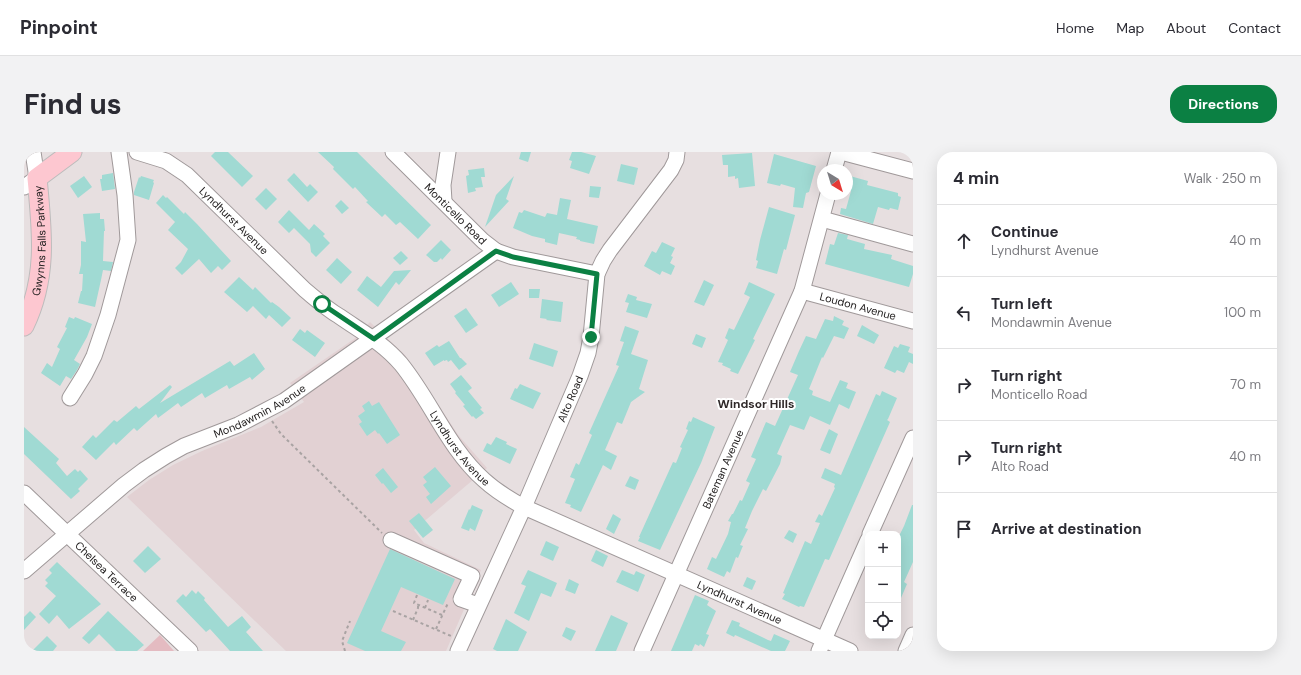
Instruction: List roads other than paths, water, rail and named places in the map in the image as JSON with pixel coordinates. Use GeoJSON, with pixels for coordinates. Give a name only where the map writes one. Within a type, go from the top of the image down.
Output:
{"type":"FeatureCollection","features":[{"type":"Feature","properties":{"kind":"main road"},"geometry":{"type":"LineString","coordinates":[[30,183],[72,152]]}},
{"type":"Feature","properties":{"kind":"main road","name":"Gwynns Falls Parkway"},"geometry":{"type":"LineString","coordinates":[[24,326],[34,301],[43,257],[42,225],[30,183]]}},
{"type":"Feature","properties":{"kind":"street","name":"Gwynns Falls Parkway"},"geometry":{"type":"LineString","coordinates":[[30,183],[33,152]]}},
{"type":"Feature","properties":{"kind":"street"},"geometry":{"type":"LineString","coordinates":[[70,398],[94,356],[108,315],[128,240],[125,195],[119,152]]}},
{"type":"Feature","properties":{"kind":"street","name":"Lyndhurst Avenue"},"geometry":{"type":"LineString","coordinates":[[137,152],[166,161],[187,175],[305,290],[338,316],[374,339],[389,351],[401,364],[413,381],[457,449],[482,479],[496,490],[524,507],[676,575],[821,645],[850,651]]}},
{"type":"Feature","properties":{"kind":"street","name":"Monticello Road"},"geometry":{"type":"LineString","coordinates":[[393,152],[483,241],[496,251],[513,257],[597,274]]}},
{"type":"Feature","properties":{"kind":"street"},"geometry":{"type":"LineString","coordinates":[[444,201],[443,185],[448,152]]}},
{"type":"Feature","properties":{"kind":"street","name":"Alto Road"},"geometry":{"type":"LineString","coordinates":[[456,644],[478,605],[524,507],[580,376],[588,353],[591,337],[597,274],[610,250],[671,170],[678,152]]}},
{"type":"Feature","properties":{"kind":"street"},"geometry":{"type":"LineString","coordinates":[[836,164],[840,152],[913,171]]}},
{"type":"Feature","properties":{"kind":"street","name":"Bateman Avenue"},"geometry":{"type":"LineString","coordinates":[[642,651],[802,291],[827,200]]}},
{"type":"Feature","properties":{"kind":"street"},"geometry":{"type":"LineString","coordinates":[[822,219],[913,244]]}},
{"type":"Feature","properties":{"kind":"street","name":"Mondawmin Avenue"},"geometry":{"type":"LineString","coordinates":[[24,571],[124,485],[166,456],[184,446],[238,425],[284,402],[496,251]]}},
{"type":"Feature","properties":{"kind":"street","name":"Loudon Avenue"},"geometry":{"type":"LineString","coordinates":[[802,291],[913,321]]}},
{"type":"Feature","properties":{"kind":"street"},"geometry":{"type":"LineString","coordinates":[[871,531],[913,438]]}},
{"type":"Feature","properties":{"kind":"street","name":"Chelsea Terrace"},"geometry":{"type":"LineString","coordinates":[[24,493],[190,651]]}},
{"type":"Feature","properties":{"kind":"street"},"geometry":{"type":"LineString","coordinates":[[391,540],[472,576],[461,599],[478,605]]}},
{"type":"Feature","properties":{"kind":"street"},"geometry":{"type":"LineString","coordinates":[[821,645],[865,547]]}},
{"type":"Feature","properties":{"kind":"street"},"geometry":{"type":"LineString","coordinates":[[906,651],[913,635]]}},
{"type":"Feature","properties":{"kind":"district","name":"Windsor Hills"},"geometry":{"type":"Point","coordinates":[756,404]}}]}
